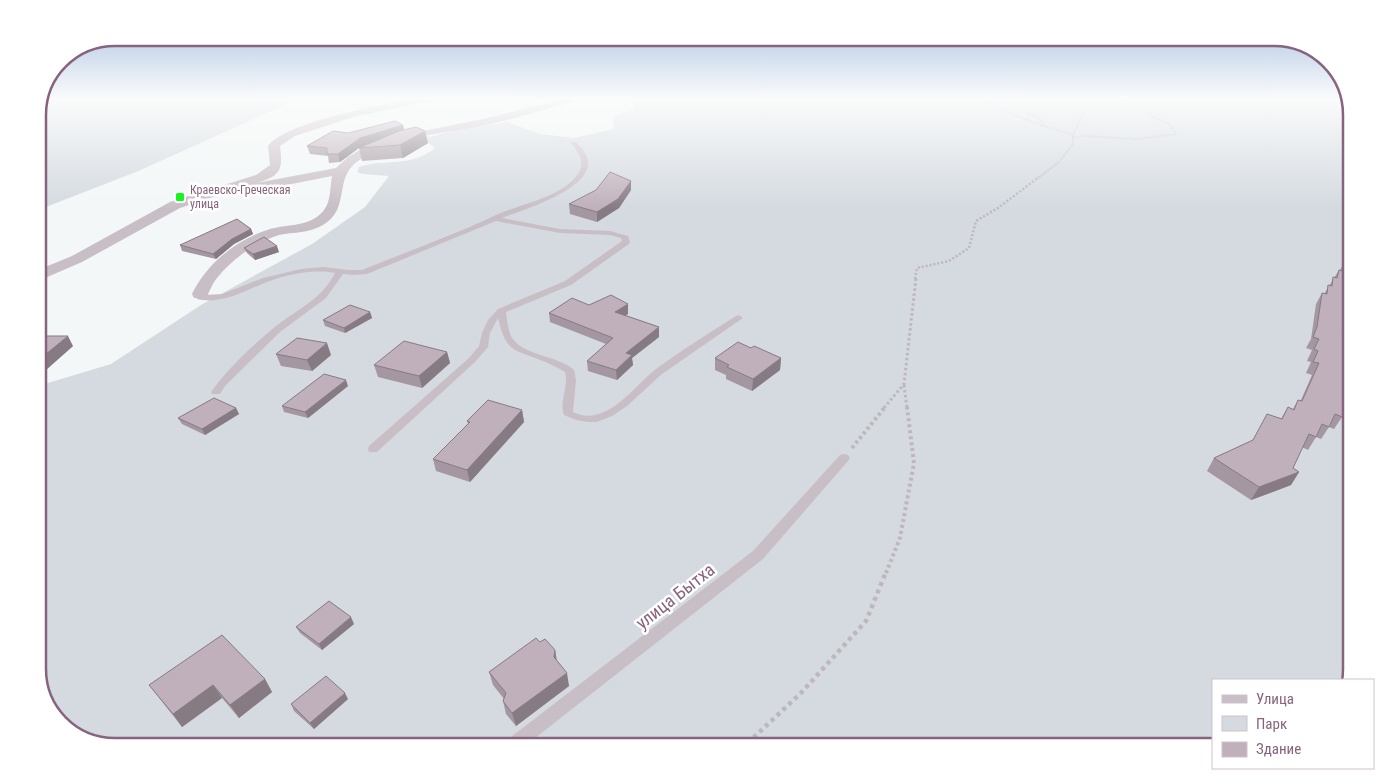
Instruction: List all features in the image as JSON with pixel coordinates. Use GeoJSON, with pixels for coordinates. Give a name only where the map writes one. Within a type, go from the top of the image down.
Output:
{"type":"FeatureCollection","features":[{"type":"Feature","properties":{"kind":"street"},"geometry":{"type":"LineString","coordinates":[[46,273],[77,259],[175,205],[260,178],[276,166],[274,146],[287,136]]}},
{"type":"Feature","properties":{"kind":"street"},"geometry":{"type":"LineString","coordinates":[[226,189],[266,186],[340,171],[360,154],[389,142],[419,136]]}},
{"type":"Feature","properties":{"kind":"street"},"geometry":{"type":"LineString","coordinates":[[200,294],[210,276],[250,242],[275,232],[309,225],[325,217],[332,208],[338,191],[340,171]]}},
{"type":"Feature","properties":{"kind":"lane"},"geometry":{"type":"LineString","coordinates":[[200,294],[200,297],[204,298],[219,298],[296,272],[322,270],[351,274],[364,272],[544,199],[576,182],[582,174],[585,164],[583,154],[574,143]]}},
{"type":"Feature","properties":{"kind":"lane"},"geometry":{"type":"LineString","coordinates":[[372,449],[472,360],[483,346],[492,320],[501,311],[568,283],[626,242],[626,239],[619,234],[560,231],[495,219]]}},
{"type":"Feature","properties":{"kind":"lane"},"geometry":{"type":"LineString","coordinates":[[216,392],[284,325],[323,299],[334,286],[340,272]]}},
{"type":"Feature","properties":{"kind":"lane"},"geometry":{"type":"LineString","coordinates":[[501,311],[507,336],[514,346],[527,354],[547,359],[570,370],[573,380],[568,413],[576,418],[588,419],[602,417],[615,410],[657,373],[699,343],[739,318]]}},
{"type":"Feature","properties":{"kind":"lane","name":"улица Бытха"},"geometry":{"type":"LineString","coordinates":[[523,738],[758,555],[844,458]]}},
{"type":"Feature","properties":{"kind":"path"},"geometry":{"type":"LineString","coordinates":[[1069,136],[1137,139],[1164,136]]}},
{"type":"Feature","properties":{"kind":"path"},"geometry":{"type":"LineString","coordinates":[[752,738],[801,694],[866,621],[900,538],[914,464],[904,384],[917,268],[948,261],[969,248],[976,221],[998,208],[1059,162],[1073,144],[1073,137]]}},
{"type":"Feature","properties":{"kind":"path"},"geometry":{"type":"LineString","coordinates":[[844,458],[904,384]]}},
{"type":"Feature","properties":{"kind":"green space"},"geometry":{"type":"Polygon","coordinates":[[[46,136],[217,136],[136,172],[46,207],[46,136]]]}},
{"type":"Feature","properties":{"kind":"green space"},"geometry":{"type":"Polygon","coordinates":[[[435,136],[553,136],[574,138],[585,136],[1343,136],[1342,679],[1212,679],[1212,738],[115,738],[89,732],[73,723],[53,699],[46,673],[46,384],[111,364],[201,305],[312,244],[365,207],[389,176],[363,174],[357,172],[359,167],[369,164],[407,160],[426,154],[435,148],[427,142],[426,138],[435,136]]]}},
{"type":"Feature","properties":{"kind":"building"},"geometry":{"type":"Polygon","coordinates":[[[325,136],[368,136],[360,138],[338,154],[327,154],[327,148],[307,146],[325,136]]]}},
{"type":"Feature","properties":{"kind":"building"},"geometry":{"type":"Polygon","coordinates":[[[388,136],[417,136],[400,145],[359,148],[388,136]]]}},
{"type":"Feature","properties":{"kind":"building"},"geometry":{"type":"Polygon","coordinates":[[[610,172],[631,181],[618,199],[597,212],[569,204],[596,190],[610,172]]]}},
{"type":"Feature","properties":{"kind":"building"},"geometry":{"type":"Polygon","coordinates":[[[237,219],[251,229],[232,239],[213,254],[180,245],[237,219]]]}},
{"type":"Feature","properties":{"kind":"building"},"geometry":{"type":"Polygon","coordinates":[[[264,237],[277,246],[253,254],[244,248],[264,237]]]}},
{"type":"Feature","properties":{"kind":"building"},"geometry":{"type":"Polygon","coordinates":[[[1339,270],[1343,271],[1343,415],[1342,417],[1335,414],[1329,427],[1322,424],[1316,437],[1309,434],[1293,468],[1299,472],[1259,487],[1214,458],[1253,440],[1267,414],[1282,419],[1288,407],[1294,410],[1298,400],[1302,401],[1319,363],[1313,362],[1318,351],[1314,349],[1319,339],[1313,337],[1317,327],[1322,293],[1327,294],[1328,285],[1332,286],[1333,277],[1337,278],[1339,270]]]}},
{"type":"Feature","properties":{"kind":"building"},"geometry":{"type":"Polygon","coordinates":[[[611,295],[628,304],[615,312],[659,327],[626,353],[632,355],[616,370],[587,361],[613,338],[549,313],[572,298],[589,305],[611,295]]]}},
{"type":"Feature","properties":{"kind":"building"},"geometry":{"type":"Polygon","coordinates":[[[350,305],[370,312],[344,328],[323,320],[350,305]]]}},
{"type":"Feature","properties":{"kind":"building"},"geometry":{"type":"Polygon","coordinates":[[[46,336],[68,336],[46,354],[46,336]]]}},
{"type":"Feature","properties":{"kind":"building"},"geometry":{"type":"Polygon","coordinates":[[[297,338],[327,343],[307,360],[276,354],[297,338]]]}},
{"type":"Feature","properties":{"kind":"building"},"geometry":{"type":"Polygon","coordinates":[[[404,341],[447,352],[419,376],[374,365],[404,341]]]}},
{"type":"Feature","properties":{"kind":"building"},"geometry":{"type":"Polygon","coordinates":[[[738,342],[751,348],[754,346],[781,358],[753,379],[727,367],[729,365],[715,358],[738,342]]]}},
{"type":"Feature","properties":{"kind":"building"},"geometry":{"type":"Polygon","coordinates":[[[324,374],[346,380],[305,412],[282,406],[324,374]]]}},
{"type":"Feature","properties":{"kind":"building"},"geometry":{"type":"Polygon","coordinates":[[[214,398],[236,408],[202,429],[178,418],[214,398]]]}},
{"type":"Feature","properties":{"kind":"building"},"geometry":{"type":"Polygon","coordinates":[[[488,400],[522,410],[467,470],[433,459],[470,422],[467,421],[488,400]]]}},
{"type":"Feature","properties":{"kind":"building"},"geometry":{"type":"Polygon","coordinates":[[[329,601],[351,617],[319,644],[296,627],[329,601]]]}},
{"type":"Feature","properties":{"kind":"building"},"geometry":{"type":"Polygon","coordinates":[[[222,635],[265,679],[230,705],[213,685],[173,714],[149,685],[222,635]]]}},
{"type":"Feature","properties":{"kind":"building"},"geometry":{"type":"Polygon","coordinates":[[[536,638],[540,642],[545,639],[555,650],[554,657],[567,673],[512,713],[503,701],[506,693],[489,672],[536,638]]]}},
{"type":"Feature","properties":{"kind":"building"},"geometry":{"type":"Polygon","coordinates":[[[326,676],[345,693],[310,723],[291,704],[326,676]]]}},
{"type":"Feature","properties":{"kind":"place","name":"Краевско-Греческая улица"},"geometry":{"type":"Point","coordinates":[180,197]}}]}
